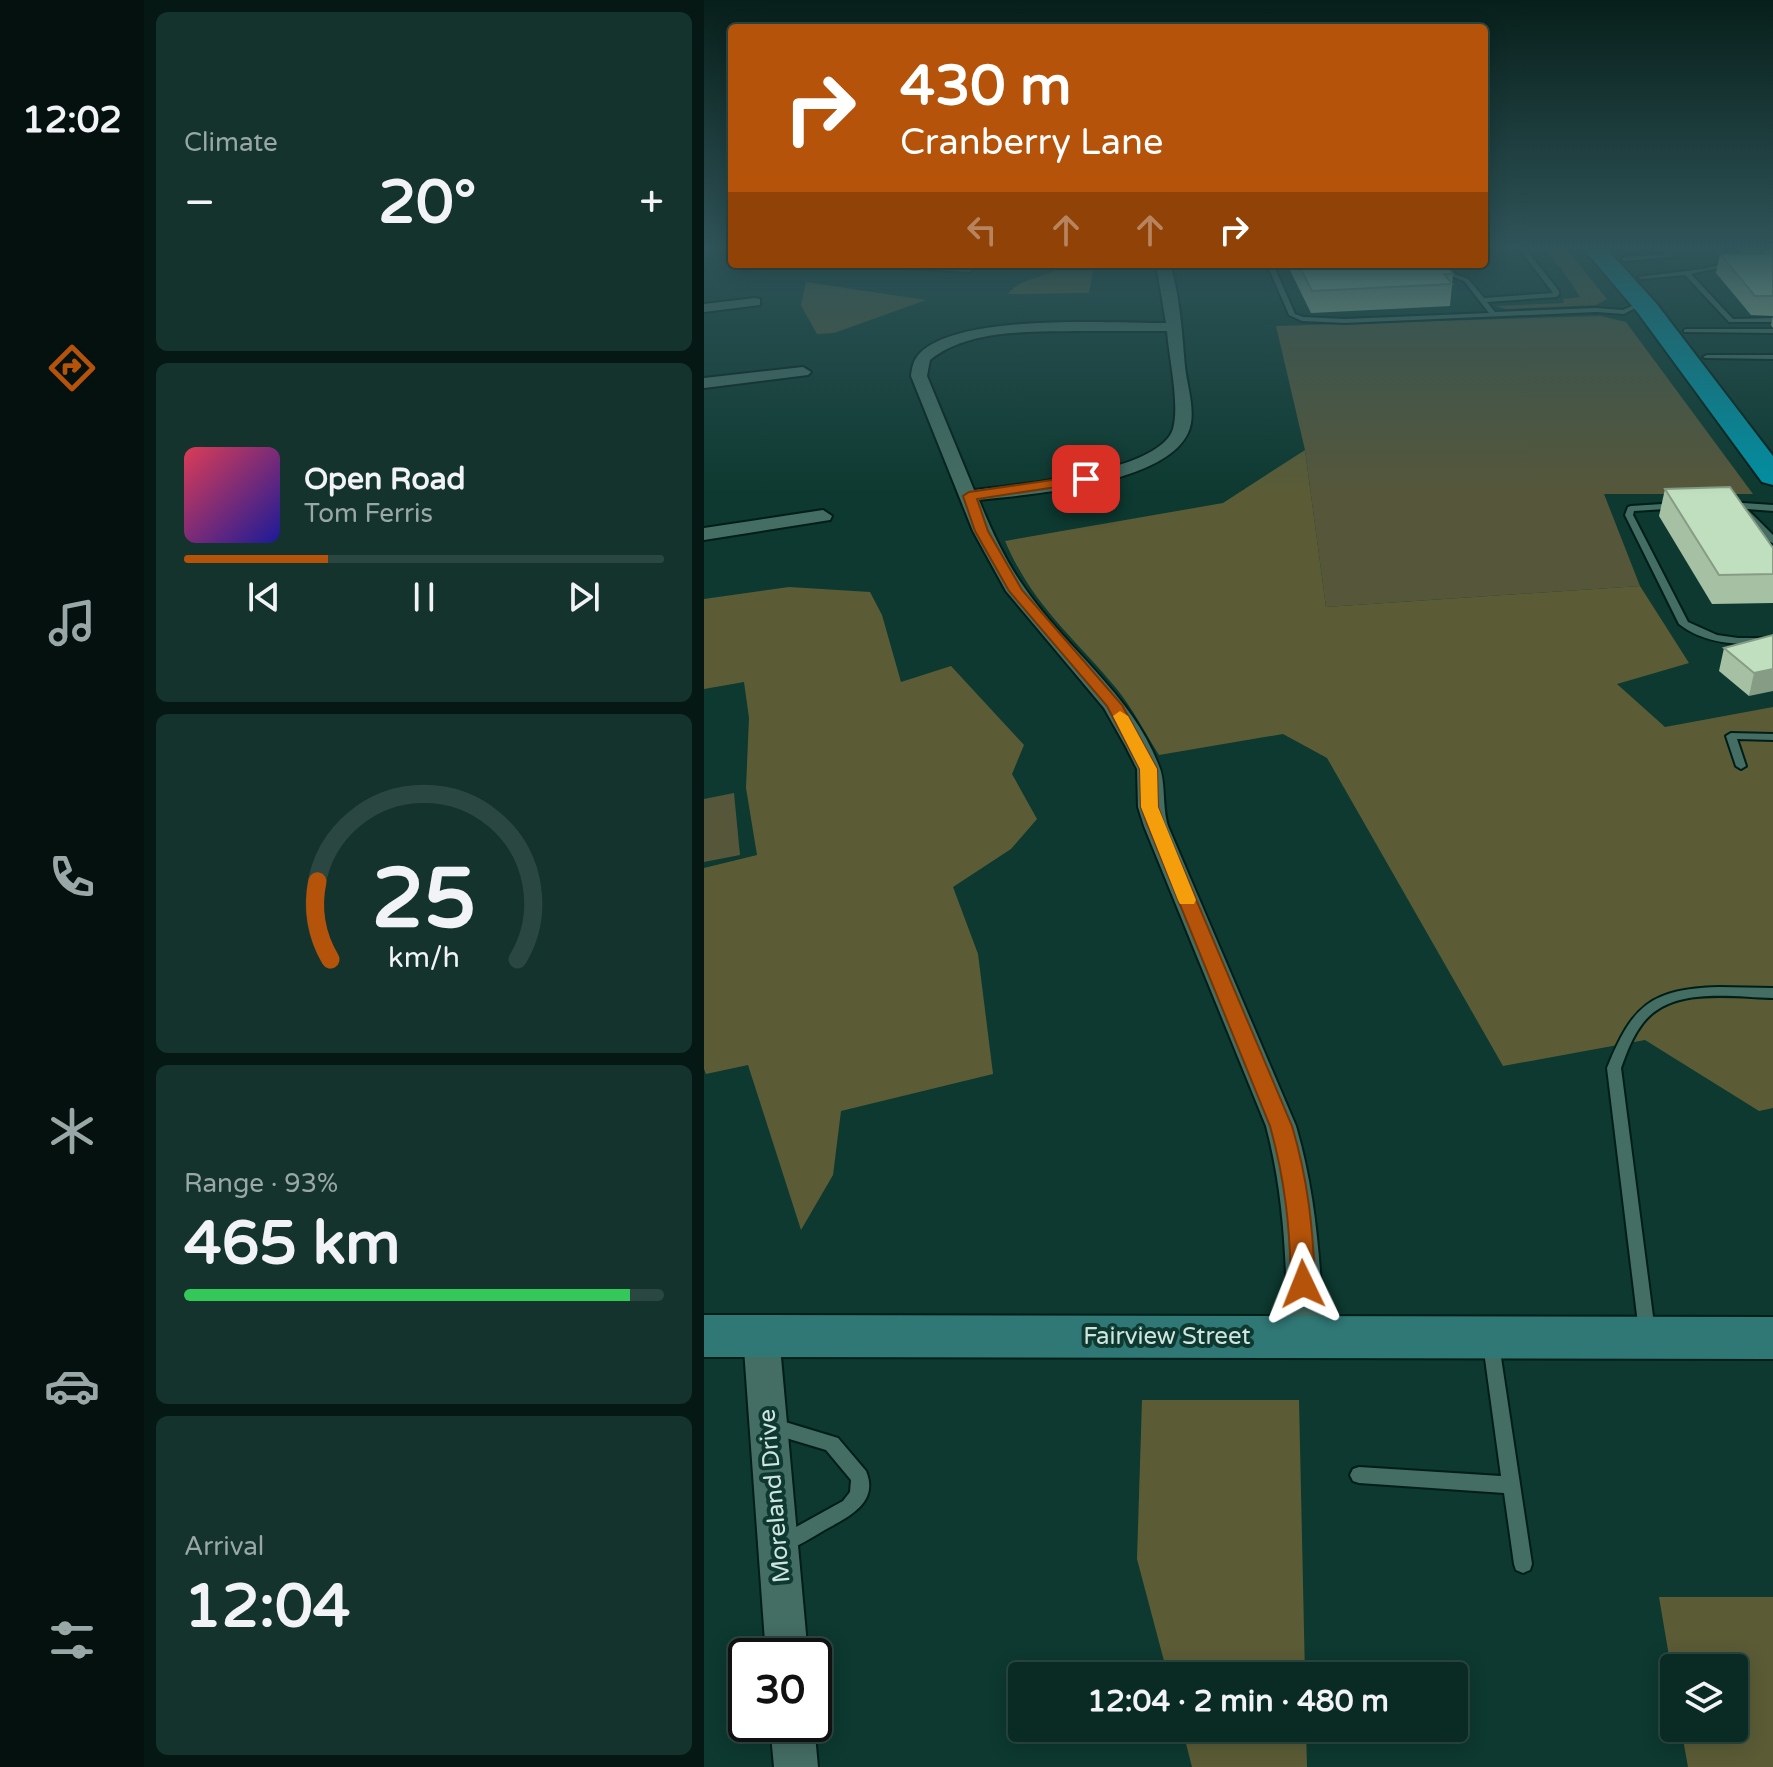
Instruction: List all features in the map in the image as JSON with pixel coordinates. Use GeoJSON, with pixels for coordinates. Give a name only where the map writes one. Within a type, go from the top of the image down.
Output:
{"type":"FeatureCollection","features":[{"type":"Feature","properties":{"kind":"highway"},"geometry":{"type":"LineString","coordinates":[[1657,329],[1773,476]]}},
{"type":"Feature","properties":{"kind":"highway"},"geometry":{"type":"LineString","coordinates":[[1686,331],[1773,440]]}},
{"type":"Feature","properties":{"kind":"street"},"geometry":{"type":"LineString","coordinates":[[1067,329],[1001,331],[950,341],[927,354],[921,361],[919,376],[982,531],[1016,591],[1114,705],[1149,769],[1150,807],[1156,826],[1281,1126],[1295,1176],[1302,1230],[1306,1337]]}},
{"type":"Feature","properties":{"kind":"street"},"geometry":{"type":"LineString","coordinates":[[969,496],[1086,479],[1127,470],[1157,456],[1180,434],[1182,419],[1173,329]]}},
{"type":"Feature","properties":{"kind":"street"},"geometry":{"type":"LineString","coordinates":[[704,383],[803,372]]}},
{"type":"Feature","properties":{"kind":"street"},"geometry":{"type":"LineString","coordinates":[[704,534],[823,516]]}},
{"type":"Feature","properties":{"kind":"street","name":"Moreland Drive"},"geometry":{"type":"LineString","coordinates":[[761,1335],[786,1638]]}},
{"type":"Feature","properties":{"kind":"street","name":"Fairview Street"},"geometry":{"type":"LineString","coordinates":[[704,1336],[1773,1338]]}},
{"type":"Feature","properties":{"kind":"street"},"geometry":{"type":"LineString","coordinates":[[794,1742],[796,1767]]}},
{"type":"Feature","properties":{"kind":"lane"},"geometry":{"type":"LineString","coordinates":[[1686,331],[1773,331]]}},
{"type":"Feature","properties":{"kind":"lane"},"geometry":{"type":"LineString","coordinates":[[1707,357],[1773,357]]}},
{"type":"Feature","properties":{"kind":"lane"},"geometry":{"type":"LineString","coordinates":[[1697,505],[1640,506],[1631,509],[1629,515],[1684,624],[1697,633],[1718,639],[1773,641]]}},
{"type":"Feature","properties":{"kind":"lane"},"geometry":{"type":"LineString","coordinates":[[1711,505],[1773,508]]}},
{"type":"Feature","properties":{"kind":"lane"},"geometry":{"type":"LineString","coordinates":[[1739,505],[1773,540]]}},
{"type":"Feature","properties":{"kind":"lane"},"geometry":{"type":"LineString","coordinates":[[1741,766],[1731,736],[1773,737]]}},
{"type":"Feature","properties":{"kind":"lane"},"geometry":{"type":"LineString","coordinates":[[1647,1337],[1614,1068],[1624,1036],[1654,1003],[1680,993],[1773,993]]}},
{"type":"Feature","properties":{"kind":"lane"},"geometry":{"type":"LineString","coordinates":[[1489,1337],[1523,1564]]}},
{"type":"Feature","properties":{"kind":"lane"},"geometry":{"type":"LineString","coordinates":[[768,1425],[832,1444],[860,1477],[859,1495],[849,1507],[778,1547]]}},
{"type":"Feature","properties":{"kind":"lane"},"geometry":{"type":"LineString","coordinates":[[1359,1475],[1512,1485]]}},
{"type":"Feature","properties":{"kind":"green space"},"geometry":{"type":"Polygon","coordinates":[[[814,329],[844,329],[834,333],[817,334],[814,329]]]}},
{"type":"Feature","properties":{"kind":"green space"},"geometry":{"type":"Polygon","coordinates":[[[1277,329],[1632,329],[1753,494],[1604,494],[1640,586],[1326,607],[1305,450],[1277,329]]]}},
{"type":"Feature","properties":{"kind":"green space"},"geometry":{"type":"Polygon","coordinates":[[[1305,450],[1326,607],[1640,586],[1689,663],[1617,684],[1665,727],[1773,707],[1773,1108],[1759,1111],[1645,1040],[1503,1066],[1327,758],[1283,734],[1159,755],[1122,695],[1054,619],[1028,584],[1005,541],[1223,503],[1305,450]]]}},
{"type":"Feature","properties":{"kind":"green space"},"geometry":{"type":"Polygon","coordinates":[[[789,587],[870,592],[882,615],[901,682],[951,666],[1024,745],[1012,774],[1037,819],[1011,849],[953,887],[978,954],[993,1074],[841,1111],[833,1175],[801,1230],[748,1065],[706,1074],[704,1069],[704,868],[757,855],[746,788],[749,718],[744,682],[704,689],[704,599],[789,587]]]}},
{"type":"Feature","properties":{"kind":"green space"},"geometry":{"type":"Polygon","coordinates":[[[734,793],[740,855],[704,862],[704,799],[734,793]]]}},
{"type":"Feature","properties":{"kind":"green space"},"geometry":{"type":"Polygon","coordinates":[[[1142,1400],[1299,1400],[1305,1662],[1164,1662],[1137,1559],[1142,1400]]]}},
{"type":"Feature","properties":{"kind":"green space"},"geometry":{"type":"Polygon","coordinates":[[[1659,1597],[1773,1597],[1773,1767],[1688,1767],[1684,1742],[1748,1742],[1748,1654],[1669,1654],[1659,1597]]]}},
{"type":"Feature","properties":{"kind":"green space"},"geometry":{"type":"Polygon","coordinates":[[[1186,1742],[1306,1742],[1307,1767],[1192,1767],[1186,1742]]]}},
{"type":"Feature","properties":{"kind":"building"},"geometry":{"type":"Polygon","coordinates":[[[1730,487],[1773,548],[1773,574],[1719,575],[1665,489],[1730,487]]]}},
{"type":"Feature","properties":{"kind":"building"},"geometry":{"type":"Polygon","coordinates":[[[1773,635],[1773,669],[1754,673],[1724,648],[1773,635]]]}},
{"type":"Feature","properties":{"kind":"slow traffic"},"geometry":{"type":"LineString","coordinates":[[1120,716],[1149,769],[1150,807],[1187,900]]}},
{"type":"Feature","properties":{"kind":"route"},"geometry":{"type":"LineString","coordinates":[[1086,479],[969,496],[982,531],[1016,591],[1114,705],[1149,769],[1150,807],[1156,826],[1281,1126],[1295,1176],[1302,1230],[1303,1284]]}}]}
